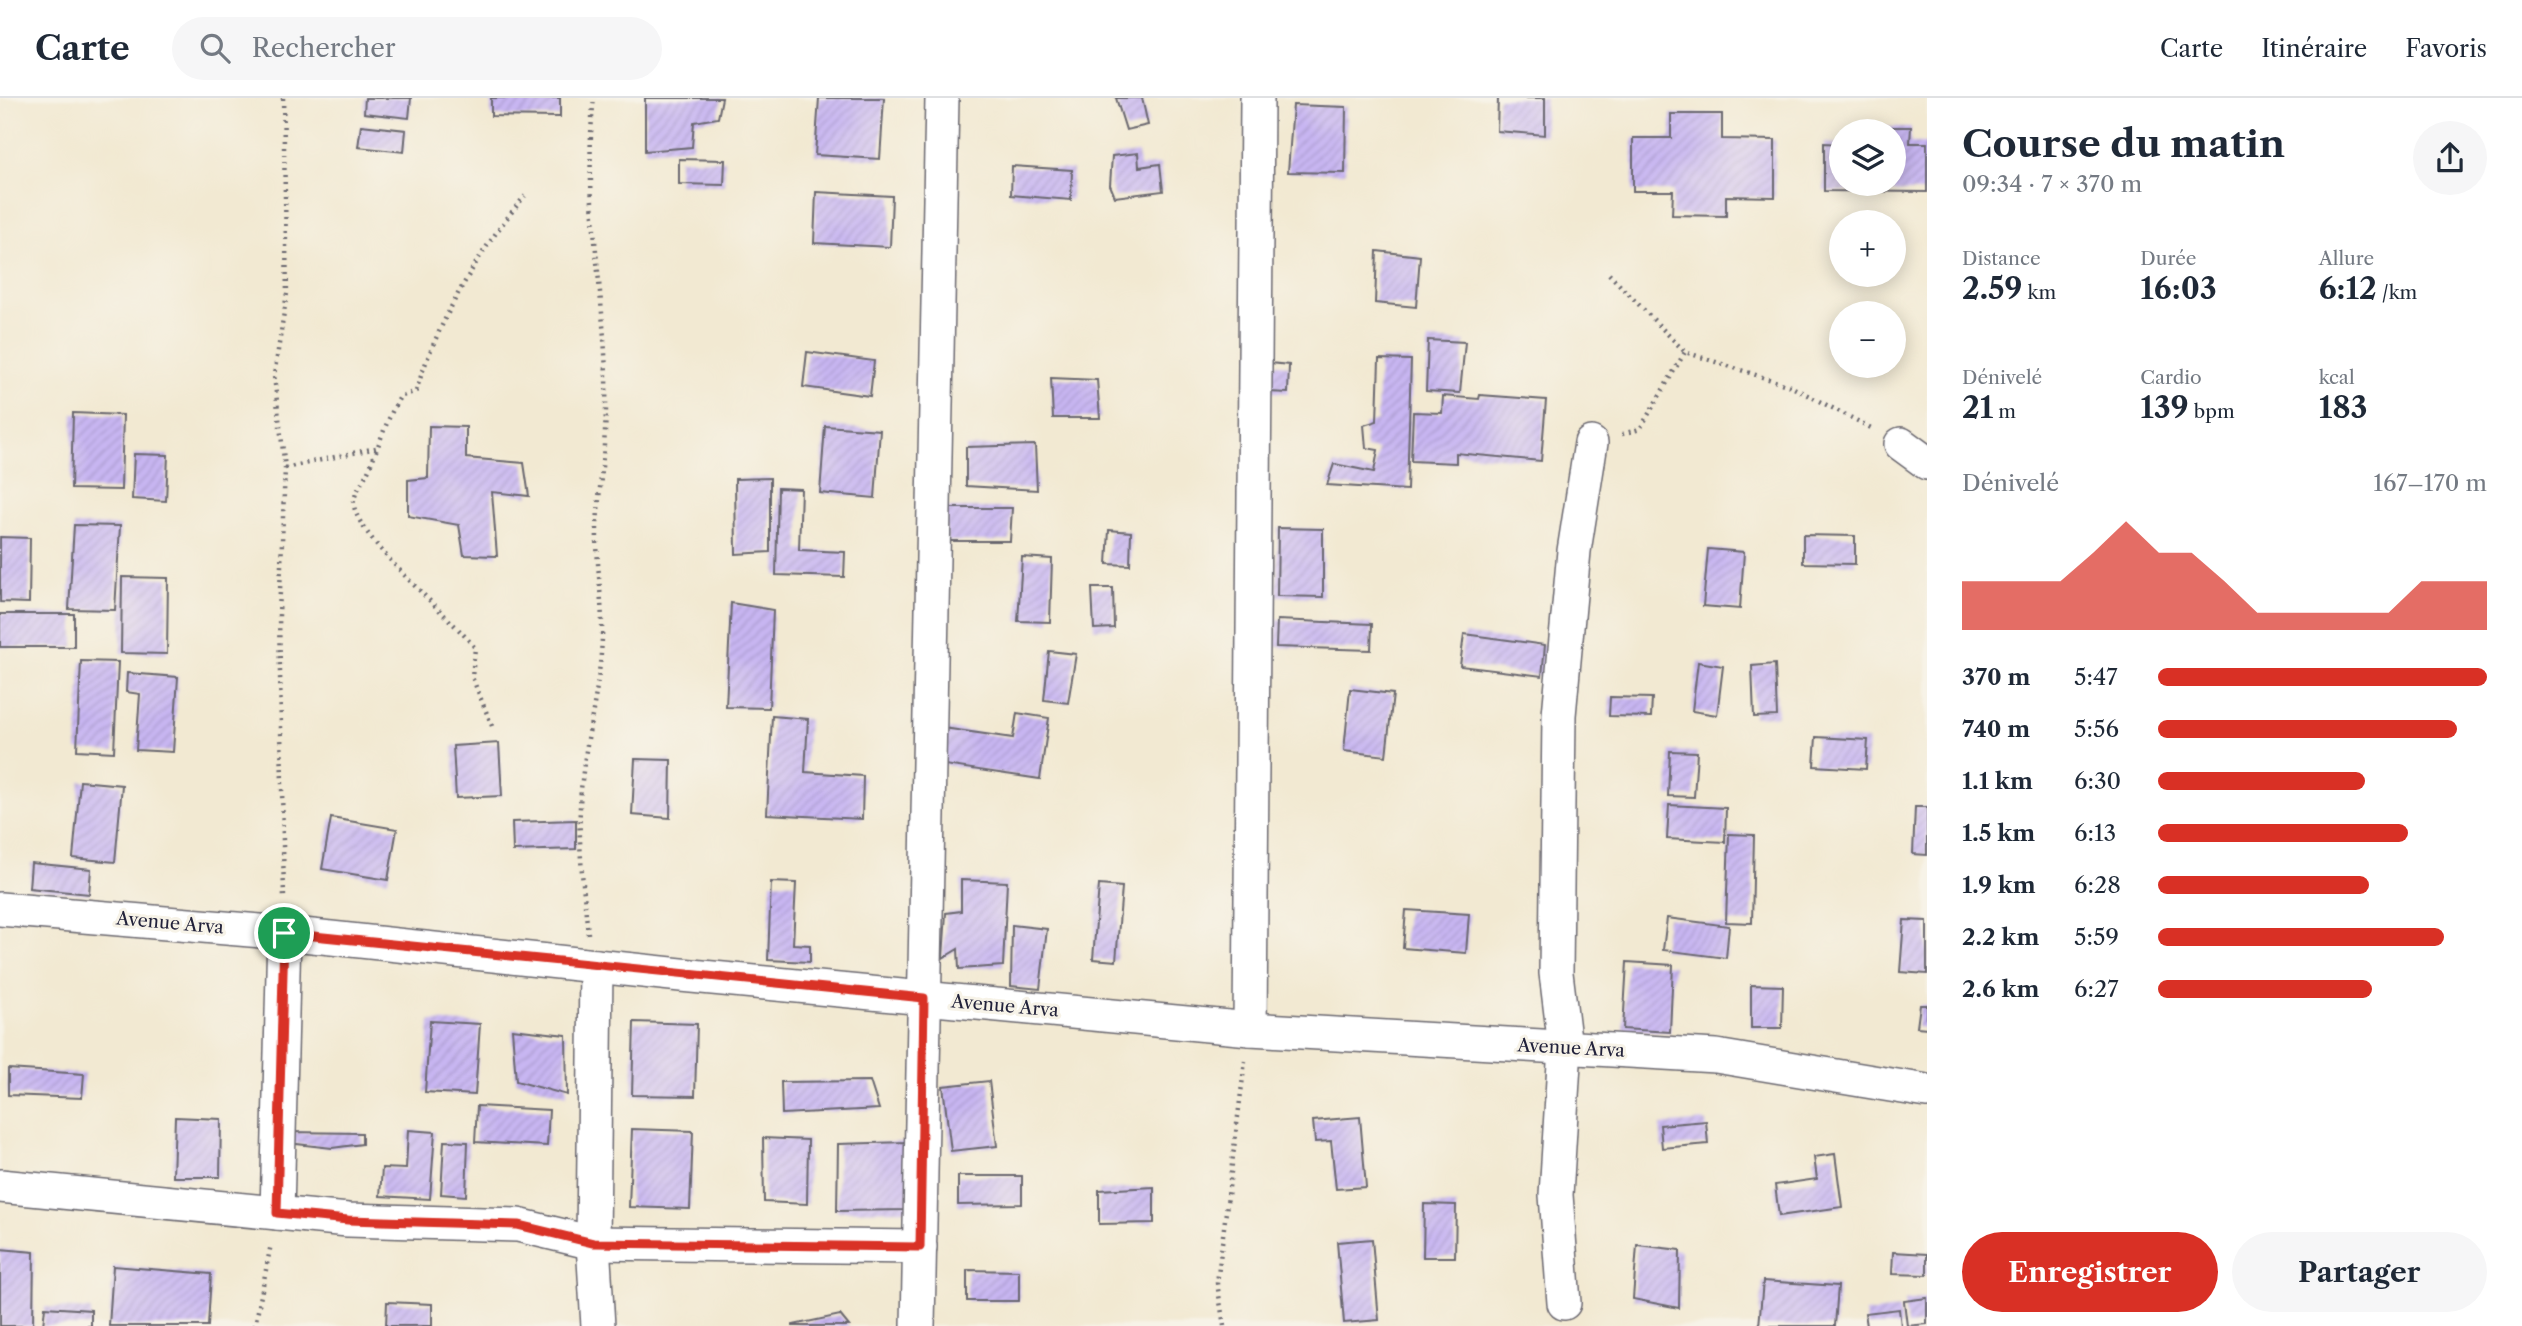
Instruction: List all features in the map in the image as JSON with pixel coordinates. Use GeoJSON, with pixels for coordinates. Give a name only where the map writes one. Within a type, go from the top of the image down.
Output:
{"type":"FeatureCollection","features":[{"type":"Feature","properties":{"kind":"street"},"geometry":{"type":"LineString","coordinates":[[918,1326],[942,98]]}},
{"type":"Feature","properties":{"kind":"street"},"geometry":{"type":"LineString","coordinates":[[1250,1029],[1257,98]]}},
{"type":"Feature","properties":{"kind":"street"},"geometry":{"type":"LineString","coordinates":[[1564,1303],[1556,1195],[1565,1047],[1556,973],[1559,715],[1574,551],[1591,443]]}},
{"type":"Feature","properties":{"kind":"street","name":"Avenue Arva"},"geometry":{"type":"LineString","coordinates":[[0,909],[284,933],[1250,1029],[1716,1056],[1927,1091]]}},
{"type":"Feature","properties":{"kind":"street"},"geometry":{"type":"LineString","coordinates":[[277,1213],[284,933]]}},
{"type":"Feature","properties":{"kind":"street"},"geometry":{"type":"LineString","coordinates":[[596,966],[593,1243],[598,1326]]}},
{"type":"Feature","properties":{"kind":"street"},"geometry":{"type":"LineString","coordinates":[[0,1186],[348,1220],[518,1225],[593,1243],[920,1247]]}},
{"type":"Feature","properties":{"kind":"path"},"geometry":{"type":"LineString","coordinates":[[283,98],[287,293],[274,376],[285,468],[279,615],[284,933]]}},
{"type":"Feature","properties":{"kind":"path"},"geometry":{"type":"LineString","coordinates":[[594,98],[590,132],[592,217],[601,305],[607,410],[597,529],[602,637],[595,711],[582,780],[580,850],[589,942],[596,966]]}},
{"type":"Feature","properties":{"kind":"path"},"geometry":{"type":"LineString","coordinates":[[492,726],[472,677],[475,648],[461,629],[424,595],[372,539],[358,520],[354,502],[400,397],[416,391],[430,349],[449,311],[508,216],[525,196]]}},
{"type":"Feature","properties":{"kind":"path"},"geometry":{"type":"LineString","coordinates":[[1609,274],[1685,352],[1790,386],[1914,453]]}},
{"type":"Feature","properties":{"kind":"path"},"geometry":{"type":"LineString","coordinates":[[1591,443],[1640,429],[1685,352]]}},
{"type":"Feature","properties":{"kind":"path"},"geometry":{"type":"LineString","coordinates":[[285,468],[377,447]]}},
{"type":"Feature","properties":{"kind":"path"},"geometry":{"type":"LineString","coordinates":[[1224,1326],[1217,1283],[1229,1204],[1234,1125],[1250,1029]]}},
{"type":"Feature","properties":{"kind":"path"},"geometry":{"type":"LineString","coordinates":[[255,1326],[277,1213]]}},
{"type":"Feature","properties":{"kind":"building"},"geometry":{"type":"Polygon","coordinates":[[[365,98],[411,98],[409,118],[364,113],[365,98]]]}},
{"type":"Feature","properties":{"kind":"building"},"geometry":{"type":"Polygon","coordinates":[[[491,98],[560,98],[560,117],[491,116],[491,98]]]}},
{"type":"Feature","properties":{"kind":"building"},"geometry":{"type":"Polygon","coordinates":[[[645,98],[722,98],[718,118],[694,122],[692,147],[645,151],[645,98]]]}},
{"type":"Feature","properties":{"kind":"building"},"geometry":{"type":"Polygon","coordinates":[[[819,98],[884,98],[880,159],[815,155],[819,98]]]}},
{"type":"Feature","properties":{"kind":"building"},"geometry":{"type":"Polygon","coordinates":[[[1116,98],[1142,98],[1148,125],[1126,130],[1116,98]]]}},
{"type":"Feature","properties":{"kind":"building"},"geometry":{"type":"Polygon","coordinates":[[[1498,98],[1545,98],[1545,135],[1497,131],[1498,98]]]}},
{"type":"Feature","properties":{"kind":"building"},"geometry":{"type":"Polygon","coordinates":[[[1293,105],[1346,107],[1345,173],[1288,172],[1293,105]]]}},
{"type":"Feature","properties":{"kind":"building"},"geometry":{"type":"Polygon","coordinates":[[[1671,114],[1722,114],[1722,139],[1775,140],[1775,197],[1726,196],[1726,216],[1672,215],[1673,191],[1633,191],[1633,138],[1671,138],[1671,114]]]}},
{"type":"Feature","properties":{"kind":"building"},"geometry":{"type":"Polygon","coordinates":[[[361,125],[406,130],[404,152],[358,147],[361,125]]]}},
{"type":"Feature","properties":{"kind":"building"},"geometry":{"type":"Polygon","coordinates":[[[1906,127],[1911,127],[1910,143],[1927,143],[1927,192],[1906,192],[1906,127]]]}},
{"type":"Feature","properties":{"kind":"building"},"geometry":{"type":"Polygon","coordinates":[[[1824,143],[1829,143],[1829,191],[1824,191],[1824,143]]]}},
{"type":"Feature","properties":{"kind":"building"},"geometry":{"type":"Polygon","coordinates":[[[1138,153],[1139,167],[1160,164],[1163,191],[1115,197],[1110,185],[1112,156],[1138,153]]]}},
{"type":"Feature","properties":{"kind":"building"},"geometry":{"type":"Polygon","coordinates":[[[679,159],[725,160],[724,185],[679,184],[679,159]]]}},
{"type":"Feature","properties":{"kind":"building"},"geometry":{"type":"Polygon","coordinates":[[[1012,166],[1072,170],[1071,200],[1011,195],[1012,166]]]}},
{"type":"Feature","properties":{"kind":"building"},"geometry":{"type":"Polygon","coordinates":[[[816,192],[892,196],[890,247],[814,243],[816,192]]]}},
{"type":"Feature","properties":{"kind":"building"},"geometry":{"type":"Polygon","coordinates":[[[1377,251],[1420,256],[1416,307],[1375,303],[1377,251]]]}},
{"type":"Feature","properties":{"kind":"building"},"geometry":{"type":"Polygon","coordinates":[[[1428,340],[1465,342],[1460,393],[1426,391],[1428,340]]]}},
{"type":"Feature","properties":{"kind":"building"},"geometry":{"type":"Polygon","coordinates":[[[807,352],[874,361],[870,396],[803,387],[807,352]]]}},
{"type":"Feature","properties":{"kind":"building"},"geometry":{"type":"Polygon","coordinates":[[[1379,359],[1411,360],[1407,490],[1327,485],[1334,464],[1374,472],[1378,450],[1366,448],[1364,425],[1377,421],[1379,359]]]}},
{"type":"Feature","properties":{"kind":"building"},"geometry":{"type":"Polygon","coordinates":[[[1270,363],[1289,365],[1288,393],[1269,392],[1270,363]]]}},
{"type":"Feature","properties":{"kind":"building"},"geometry":{"type":"Polygon","coordinates":[[[1051,378],[1097,380],[1100,418],[1053,418],[1051,378]]]}},
{"type":"Feature","properties":{"kind":"building"},"geometry":{"type":"Polygon","coordinates":[[[1480,395],[1546,400],[1541,461],[1456,453],[1456,463],[1411,461],[1413,412],[1442,413],[1443,396],[1479,399],[1480,395]]]}},
{"type":"Feature","properties":{"kind":"building"},"geometry":{"type":"Polygon","coordinates":[[[73,413],[123,415],[121,490],[71,489],[73,413]]]}},
{"type":"Feature","properties":{"kind":"building"},"geometry":{"type":"Polygon","coordinates":[[[429,426],[466,427],[466,458],[524,463],[529,496],[492,492],[497,556],[464,555],[459,525],[408,516],[408,480],[428,478],[429,426]]]}},
{"type":"Feature","properties":{"kind":"building"},"geometry":{"type":"Polygon","coordinates":[[[825,426],[880,430],[875,498],[820,493],[825,426]]]}},
{"type":"Feature","properties":{"kind":"building"},"geometry":{"type":"Polygon","coordinates":[[[1035,445],[1037,490],[966,486],[966,447],[1035,445]]]}},
{"type":"Feature","properties":{"kind":"building"},"geometry":{"type":"Polygon","coordinates":[[[134,454],[168,455],[166,501],[132,499],[134,454]]]}},
{"type":"Feature","properties":{"kind":"building"},"geometry":{"type":"Polygon","coordinates":[[[770,478],[770,552],[736,554],[735,479],[770,478]]]}},
{"type":"Feature","properties":{"kind":"building"},"geometry":{"type":"Polygon","coordinates":[[[778,488],[801,489],[799,550],[845,552],[844,577],[776,575],[778,488]]]}},
{"type":"Feature","properties":{"kind":"building"},"geometry":{"type":"Polygon","coordinates":[[[944,508],[1012,508],[1010,541],[947,541],[944,508]]]}},
{"type":"Feature","properties":{"kind":"building"},"geometry":{"type":"Polygon","coordinates":[[[74,525],[120,526],[115,610],[69,609],[74,525]]]}},
{"type":"Feature","properties":{"kind":"building"},"geometry":{"type":"Polygon","coordinates":[[[1278,528],[1323,529],[1323,597],[1277,596],[1278,528]]]}},
{"type":"Feature","properties":{"kind":"building"},"geometry":{"type":"Polygon","coordinates":[[[1109,530],[1131,532],[1130,565],[1107,564],[1109,530]]]}},
{"type":"Feature","properties":{"kind":"building"},"geometry":{"type":"Polygon","coordinates":[[[1803,535],[1855,536],[1855,564],[1803,563],[1803,535]]]}},
{"type":"Feature","properties":{"kind":"building"},"geometry":{"type":"Polygon","coordinates":[[[0,537],[30,538],[29,603],[0,602],[0,537]]]}},
{"type":"Feature","properties":{"kind":"building"},"geometry":{"type":"Polygon","coordinates":[[[1708,549],[1744,552],[1740,609],[1703,606],[1708,549]]]}},
{"type":"Feature","properties":{"kind":"building"},"geometry":{"type":"Polygon","coordinates":[[[1022,557],[1052,559],[1050,622],[1018,621],[1022,557]]]}},
{"type":"Feature","properties":{"kind":"building"},"geometry":{"type":"Polygon","coordinates":[[[122,577],[168,578],[167,654],[121,653],[122,577]]]}},
{"type":"Feature","properties":{"kind":"building"},"geometry":{"type":"Polygon","coordinates":[[[1092,588],[1113,588],[1114,628],[1094,629],[1092,588]]]}},
{"type":"Feature","properties":{"kind":"building"},"geometry":{"type":"Polygon","coordinates":[[[731,603],[773,610],[769,708],[726,707],[731,603]]]}},
{"type":"Feature","properties":{"kind":"building"},"geometry":{"type":"Polygon","coordinates":[[[0,614],[74,614],[74,647],[0,647],[0,614]]]}},
{"type":"Feature","properties":{"kind":"building"},"geometry":{"type":"Polygon","coordinates":[[[1277,620],[1372,624],[1371,650],[1276,647],[1277,620]]]}},
{"type":"Feature","properties":{"kind":"building"},"geometry":{"type":"Polygon","coordinates":[[[1464,634],[1545,645],[1542,676],[1460,666],[1464,634]]]}},
{"type":"Feature","properties":{"kind":"building"},"geometry":{"type":"Polygon","coordinates":[[[1049,651],[1076,654],[1068,703],[1044,700],[1049,651]]]}},
{"type":"Feature","properties":{"kind":"building"},"geometry":{"type":"Polygon","coordinates":[[[81,661],[118,662],[114,752],[77,750],[81,661]]]}},
{"type":"Feature","properties":{"kind":"building"},"geometry":{"type":"Polygon","coordinates":[[[1698,662],[1723,666],[1717,715],[1692,711],[1698,662]]]}},
{"type":"Feature","properties":{"kind":"building"},"geometry":{"type":"Polygon","coordinates":[[[1775,664],[1777,716],[1754,717],[1752,666],[1775,664]]]}},
{"type":"Feature","properties":{"kind":"building"},"geometry":{"type":"Polygon","coordinates":[[[127,673],[178,677],[173,752],[136,750],[140,694],[126,692],[127,673]]]}},
{"type":"Feature","properties":{"kind":"building"},"geometry":{"type":"Polygon","coordinates":[[[1350,689],[1393,694],[1386,756],[1344,751],[1350,689]]]}},
{"type":"Feature","properties":{"kind":"building"},"geometry":{"type":"Polygon","coordinates":[[[1610,697],[1652,698],[1651,717],[1609,716],[1610,697]]]}},
{"type":"Feature","properties":{"kind":"building"},"geometry":{"type":"Polygon","coordinates":[[[1017,713],[1049,718],[1040,779],[938,764],[943,728],[1013,738],[1017,713]]]}},
{"type":"Feature","properties":{"kind":"building"},"geometry":{"type":"Polygon","coordinates":[[[772,716],[808,719],[805,772],[863,776],[862,819],[767,814],[772,716]]]}},
{"type":"Feature","properties":{"kind":"building"},"geometry":{"type":"Polygon","coordinates":[[[1816,737],[1868,740],[1866,769],[1814,766],[1816,737]]]}},
{"type":"Feature","properties":{"kind":"building"},"geometry":{"type":"Polygon","coordinates":[[[499,743],[502,796],[456,798],[453,746],[499,743]]]}},
{"type":"Feature","properties":{"kind":"building"},"geometry":{"type":"Polygon","coordinates":[[[1670,751],[1697,752],[1694,797],[1668,796],[1670,751]]]}},
{"type":"Feature","properties":{"kind":"building"},"geometry":{"type":"Polygon","coordinates":[[[635,759],[671,760],[670,818],[632,815],[635,759]]]}},
{"type":"Feature","properties":{"kind":"building"},"geometry":{"type":"Polygon","coordinates":[[[80,781],[122,785],[115,862],[73,858],[80,781]]]}},
{"type":"Feature","properties":{"kind":"building"},"geometry":{"type":"Polygon","coordinates":[[[1669,805],[1726,808],[1725,842],[1667,839],[1669,805]]]}},
{"type":"Feature","properties":{"kind":"building"},"geometry":{"type":"Polygon","coordinates":[[[1915,807],[1927,807],[1927,855],[1913,854],[1915,807]]]}},
{"type":"Feature","properties":{"kind":"building"},"geometry":{"type":"Polygon","coordinates":[[[331,818],[397,829],[388,880],[322,869],[331,818]]]}},
{"type":"Feature","properties":{"kind":"building"},"geometry":{"type":"Polygon","coordinates":[[[576,820],[576,849],[513,851],[512,822],[576,820]]]}},
{"type":"Feature","properties":{"kind":"building"},"geometry":{"type":"Polygon","coordinates":[[[1729,834],[1754,835],[1752,923],[1726,922],[1729,834]]]}},
{"type":"Feature","properties":{"kind":"building"},"geometry":{"type":"Polygon","coordinates":[[[31,863],[91,869],[89,894],[29,888],[31,863]]]}},
{"type":"Feature","properties":{"kind":"building"},"geometry":{"type":"Polygon","coordinates":[[[961,880],[1007,882],[1003,966],[959,969],[958,949],[943,958],[946,913],[961,911],[961,880]]]}},
{"type":"Feature","properties":{"kind":"building"},"geometry":{"type":"Polygon","coordinates":[[[771,882],[796,883],[793,944],[810,945],[810,962],[768,960],[771,882]]]}},
{"type":"Feature","properties":{"kind":"building"},"geometry":{"type":"Polygon","coordinates":[[[1099,885],[1122,887],[1116,961],[1093,959],[1099,885]]]}},
{"type":"Feature","properties":{"kind":"building"},"geometry":{"type":"Polygon","coordinates":[[[1406,910],[1469,914],[1466,953],[1403,948],[1406,910]]]}},
{"type":"Feature","properties":{"kind":"building"},"geometry":{"type":"Polygon","coordinates":[[[1667,918],[1729,926],[1726,958],[1663,950],[1667,918]]]}},
{"type":"Feature","properties":{"kind":"building"},"geometry":{"type":"Polygon","coordinates":[[[1904,920],[1927,921],[1927,974],[1900,972],[1904,920]]]}},
{"type":"Feature","properties":{"kind":"building"},"geometry":{"type":"Polygon","coordinates":[[[1012,925],[1047,929],[1040,989],[1011,986],[1012,925]]]}},
{"type":"Feature","properties":{"kind":"building"},"geometry":{"type":"Polygon","coordinates":[[[1627,962],[1673,965],[1670,1032],[1623,1029],[1627,962]]]}},
{"type":"Feature","properties":{"kind":"building"},"geometry":{"type":"Polygon","coordinates":[[[1751,985],[1783,986],[1782,1028],[1751,1028],[1751,985]]]}},
{"type":"Feature","properties":{"kind":"building"},"geometry":{"type":"Polygon","coordinates":[[[1920,1005],[1927,1005],[1927,1028],[1917,1027],[1920,1005]]]}},
{"type":"Feature","properties":{"kind":"building"},"geometry":{"type":"Polygon","coordinates":[[[430,1021],[480,1024],[475,1095],[425,1092],[430,1021]]]}},
{"type":"Feature","properties":{"kind":"building"},"geometry":{"type":"Polygon","coordinates":[[[634,1022],[697,1024],[695,1096],[632,1095],[634,1022]]]}},
{"type":"Feature","properties":{"kind":"building"},"geometry":{"type":"Polygon","coordinates":[[[512,1029],[566,1035],[567,1095],[516,1081],[512,1029]]]}},
{"type":"Feature","properties":{"kind":"building"},"geometry":{"type":"Polygon","coordinates":[[[8,1069],[84,1074],[82,1098],[8,1095],[8,1069]]]}},
{"type":"Feature","properties":{"kind":"building"},"geometry":{"type":"Polygon","coordinates":[[[870,1081],[879,1109],[782,1114],[781,1082],[870,1081]]]}},
{"type":"Feature","properties":{"kind":"building"},"geometry":{"type":"Polygon","coordinates":[[[989,1081],[997,1146],[951,1151],[943,1086],[989,1081]]]}},
{"type":"Feature","properties":{"kind":"building"},"geometry":{"type":"Polygon","coordinates":[[[477,1106],[549,1110],[547,1146],[475,1142],[477,1106]]]}},
{"type":"Feature","properties":{"kind":"building"},"geometry":{"type":"Polygon","coordinates":[[[175,1117],[221,1119],[220,1177],[173,1177],[175,1117]]]}},
{"type":"Feature","properties":{"kind":"building"},"geometry":{"type":"Polygon","coordinates":[[[1360,1117],[1366,1187],[1336,1189],[1331,1141],[1315,1142],[1313,1121],[1360,1117]]]}},
{"type":"Feature","properties":{"kind":"building"},"geometry":{"type":"Polygon","coordinates":[[[1706,1121],[1708,1144],[1662,1148],[1660,1125],[1706,1121]]]}},
{"type":"Feature","properties":{"kind":"building"},"geometry":{"type":"Polygon","coordinates":[[[632,1129],[693,1131],[690,1209],[629,1207],[632,1129]]]}},
{"type":"Feature","properties":{"kind":"building"},"geometry":{"type":"Polygon","coordinates":[[[408,1130],[435,1132],[430,1199],[380,1196],[382,1168],[406,1169],[408,1130]]]}},
{"type":"Feature","properties":{"kind":"building"},"geometry":{"type":"Polygon","coordinates":[[[287,1132],[362,1133],[362,1144],[332,1148],[288,1143],[287,1132]]]}},
{"type":"Feature","properties":{"kind":"building"},"geometry":{"type":"Polygon","coordinates":[[[763,1138],[808,1140],[807,1204],[764,1202],[763,1138]]]}},
{"type":"Feature","properties":{"kind":"building"},"geometry":{"type":"Polygon","coordinates":[[[444,1141],[468,1142],[466,1196],[441,1194],[444,1141]]]}},
{"type":"Feature","properties":{"kind":"building"},"geometry":{"type":"Polygon","coordinates":[[[907,1142],[909,1210],[837,1211],[838,1144],[907,1142]]]}},
{"type":"Feature","properties":{"kind":"building"},"geometry":{"type":"Polygon","coordinates":[[[1835,1154],[1842,1207],[1779,1216],[1775,1185],[1817,1179],[1814,1157],[1835,1154]]]}},
{"type":"Feature","properties":{"kind":"building"},"geometry":{"type":"Polygon","coordinates":[[[958,1176],[1022,1176],[1022,1204],[958,1205],[958,1176]]]}},
{"type":"Feature","properties":{"kind":"building"},"geometry":{"type":"Polygon","coordinates":[[[1154,1187],[1154,1223],[1099,1224],[1099,1190],[1154,1187]]]}},
{"type":"Feature","properties":{"kind":"building"},"geometry":{"type":"Polygon","coordinates":[[[1424,1204],[1456,1205],[1455,1257],[1423,1257],[1424,1204]]]}},
{"type":"Feature","properties":{"kind":"building"},"geometry":{"type":"Polygon","coordinates":[[[1372,1239],[1379,1320],[1344,1323],[1337,1242],[1372,1239]]]}},
{"type":"Feature","properties":{"kind":"building"},"geometry":{"type":"Polygon","coordinates":[[[1637,1245],[1680,1250],[1679,1308],[1633,1299],[1637,1245]]]}},
{"type":"Feature","properties":{"kind":"building"},"geometry":{"type":"Polygon","coordinates":[[[0,1249],[34,1252],[33,1326],[0,1326],[0,1249]]]}},
{"type":"Feature","properties":{"kind":"building"},"geometry":{"type":"Polygon","coordinates":[[[1893,1252],[1927,1254],[1927,1275],[1892,1274],[1893,1252]]]}},
{"type":"Feature","properties":{"kind":"building"},"geometry":{"type":"Polygon","coordinates":[[[113,1266],[211,1274],[208,1326],[109,1326],[113,1266]]]}},
{"type":"Feature","properties":{"kind":"building"},"geometry":{"type":"Polygon","coordinates":[[[967,1270],[1019,1271],[1019,1301],[967,1301],[967,1270]]]}},
{"type":"Feature","properties":{"kind":"building"},"geometry":{"type":"Polygon","coordinates":[[[1763,1281],[1838,1286],[1835,1326],[1759,1326],[1763,1281]]]}},
{"type":"Feature","properties":{"kind":"building"},"geometry":{"type":"Polygon","coordinates":[[[1927,1298],[1927,1324],[1907,1326],[1904,1301],[1927,1298]]]}},
{"type":"Feature","properties":{"kind":"building"},"geometry":{"type":"Polygon","coordinates":[[[387,1302],[432,1304],[432,1326],[386,1326],[387,1302]]]}},
{"type":"Feature","properties":{"kind":"building"},"geometry":{"type":"Polygon","coordinates":[[[45,1307],[91,1310],[91,1326],[43,1326],[45,1307]]]}},
{"type":"Feature","properties":{"kind":"building"},"geometry":{"type":"Polygon","coordinates":[[[1899,1309],[1901,1326],[1867,1326],[1865,1313],[1899,1309]]]}},
{"type":"Feature","properties":{"kind":"building"},"geometry":{"type":"Polygon","coordinates":[[[840,1315],[849,1326],[793,1326],[793,1325],[840,1315]]]}},
{"type":"Feature","properties":{"kind":"route"},"geometry":{"type":"LineString","coordinates":[[284,933],[924,998],[920,1247],[593,1243],[518,1225],[348,1220],[277,1213],[284,933]]}}]}
